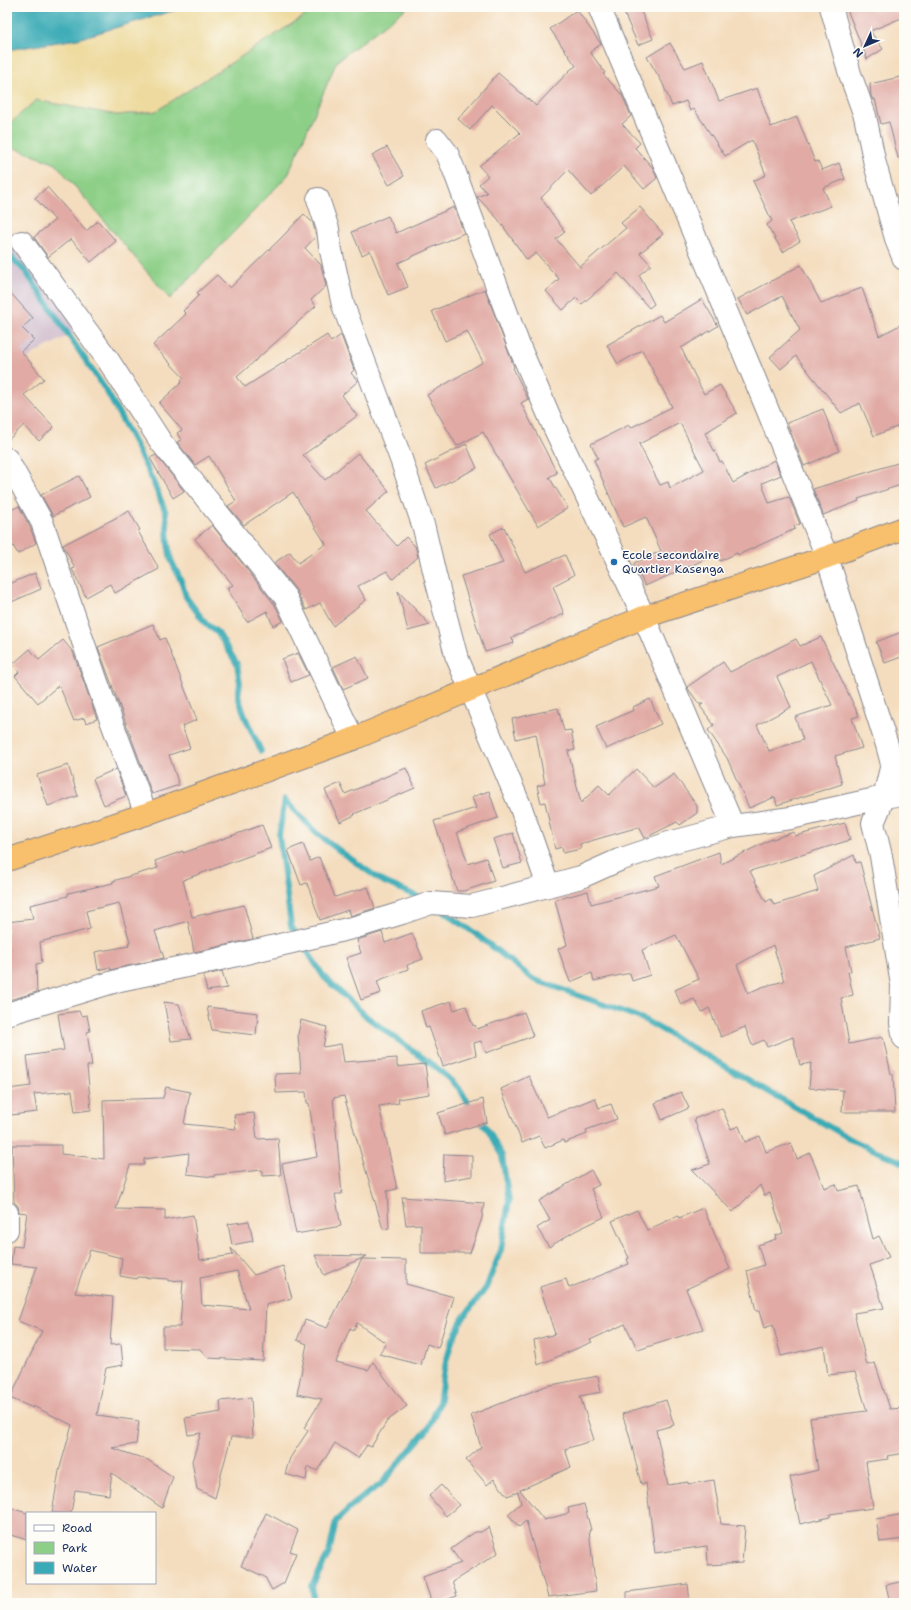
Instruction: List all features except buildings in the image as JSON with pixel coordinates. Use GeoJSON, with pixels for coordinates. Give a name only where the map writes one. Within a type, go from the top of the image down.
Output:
{"type":"FeatureCollection","features":[{"type":"Feature","properties":{"kind":"highway"},"geometry":{"type":"LineString","coordinates":[[7,860],[146,814],[353,739],[644,617],[827,557],[904,528]]}},
{"type":"Feature","properties":{"kind":"street"},"geometry":{"type":"LineString","coordinates":[[599,7],[760,392],[827,557],[892,764],[894,795],[873,823],[881,856],[902,985],[901,1023],[904,1038]]}},
{"type":"Feature","properties":{"kind":"street"},"geometry":{"type":"LineString","coordinates":[[831,7],[850,74],[864,116],[875,164],[897,242],[904,259]]}},
{"type":"Feature","properties":{"kind":"street"},"geometry":{"type":"LineString","coordinates":[[437,140],[447,153],[454,170],[519,346],[554,427],[644,617],[733,826]]}},
{"type":"Feature","properties":{"kind":"street"},"geometry":{"type":"LineString","coordinates":[[318,199],[328,230],[343,305],[412,489],[424,528],[434,575],[456,655],[521,808],[548,886]]}},
{"type":"Feature","properties":{"kind":"street"},"geometry":{"type":"LineString","coordinates":[[22,242],[108,360],[161,442],[286,598],[353,739]]}},
{"type":"Feature","properties":{"kind":"street"},"geometry":{"type":"LineString","coordinates":[[7,459],[42,522],[99,688],[146,814]]}},
{"type":"Feature","properties":{"kind":"street"},"geometry":{"type":"LineString","coordinates":[[7,1014],[120,980],[216,960],[356,927],[431,903],[472,906],[581,877],[626,857],[733,826],[791,818],[894,795]]}},
{"type":"Feature","properties":{"kind":"street"},"geometry":{"type":"LineString","coordinates":[[7,1213],[7,1230]]}},
{"type":"Feature","properties":{"kind":"shaded area"},"geometry":{"type":"Polygon","coordinates":[[[7,225],[83,328],[33,354],[7,376],[7,225]]]}},
{"type":"Feature","properties":{"kind":"green space"},"geometry":{"type":"Polygon","coordinates":[[[318,7],[408,7],[337,61],[288,175],[170,299],[56,164],[7,145],[7,126],[36,100],[117,115],[156,111],[318,7]]]}},
{"type":"Feature","properties":{"kind":"sand"},"geometry":{"type":"Polygon","coordinates":[[[180,7],[318,7],[156,111],[117,115],[36,100],[7,126],[7,50],[77,39],[176,10],[180,7]]]}},
{"type":"Feature","properties":{"kind":"water"},"geometry":{"type":"Polygon","coordinates":[[[7,7],[180,7],[176,10],[77,39],[7,50],[7,7]]]}},
{"type":"Feature","properties":{"kind":"waterway"},"geometry":{"type":"LineString","coordinates":[[7,253],[26,272],[107,392],[133,440],[166,513],[168,544],[171,560],[182,583],[186,597],[206,624],[218,633],[237,664],[240,683],[238,696],[245,717],[261,751]]}},
{"type":"Feature","properties":{"kind":"waterway"},"geometry":{"type":"LineString","coordinates":[[285,800],[279,835],[291,926],[324,977],[367,1017],[438,1069],[460,1089],[472,1110]]}},
{"type":"Feature","properties":{"kind":"waterway"},"geometry":{"type":"LineString","coordinates":[[285,800],[316,833],[344,854],[382,881],[423,899]]}},
{"type":"Feature","properties":{"kind":"waterway"},"geometry":{"type":"LineString","coordinates":[[443,911],[476,934],[533,979],[643,1019],[854,1141],[904,1163]]}},
{"type":"Feature","properties":{"kind":"waterway"},"geometry":{"type":"LineString","coordinates":[[314,1603],[312,1586],[329,1553],[336,1521],[356,1502],[380,1485],[428,1429],[439,1404],[444,1369],[452,1341],[463,1318],[486,1288],[501,1250],[509,1201],[502,1156],[488,1130],[478,1117]]}},
{"type":"Feature","properties":{"kind":"place","name":"Ecole secondaire Quartier Kasenga"},"geometry":{"type":"Point","coordinates":[614,562]}}]}
